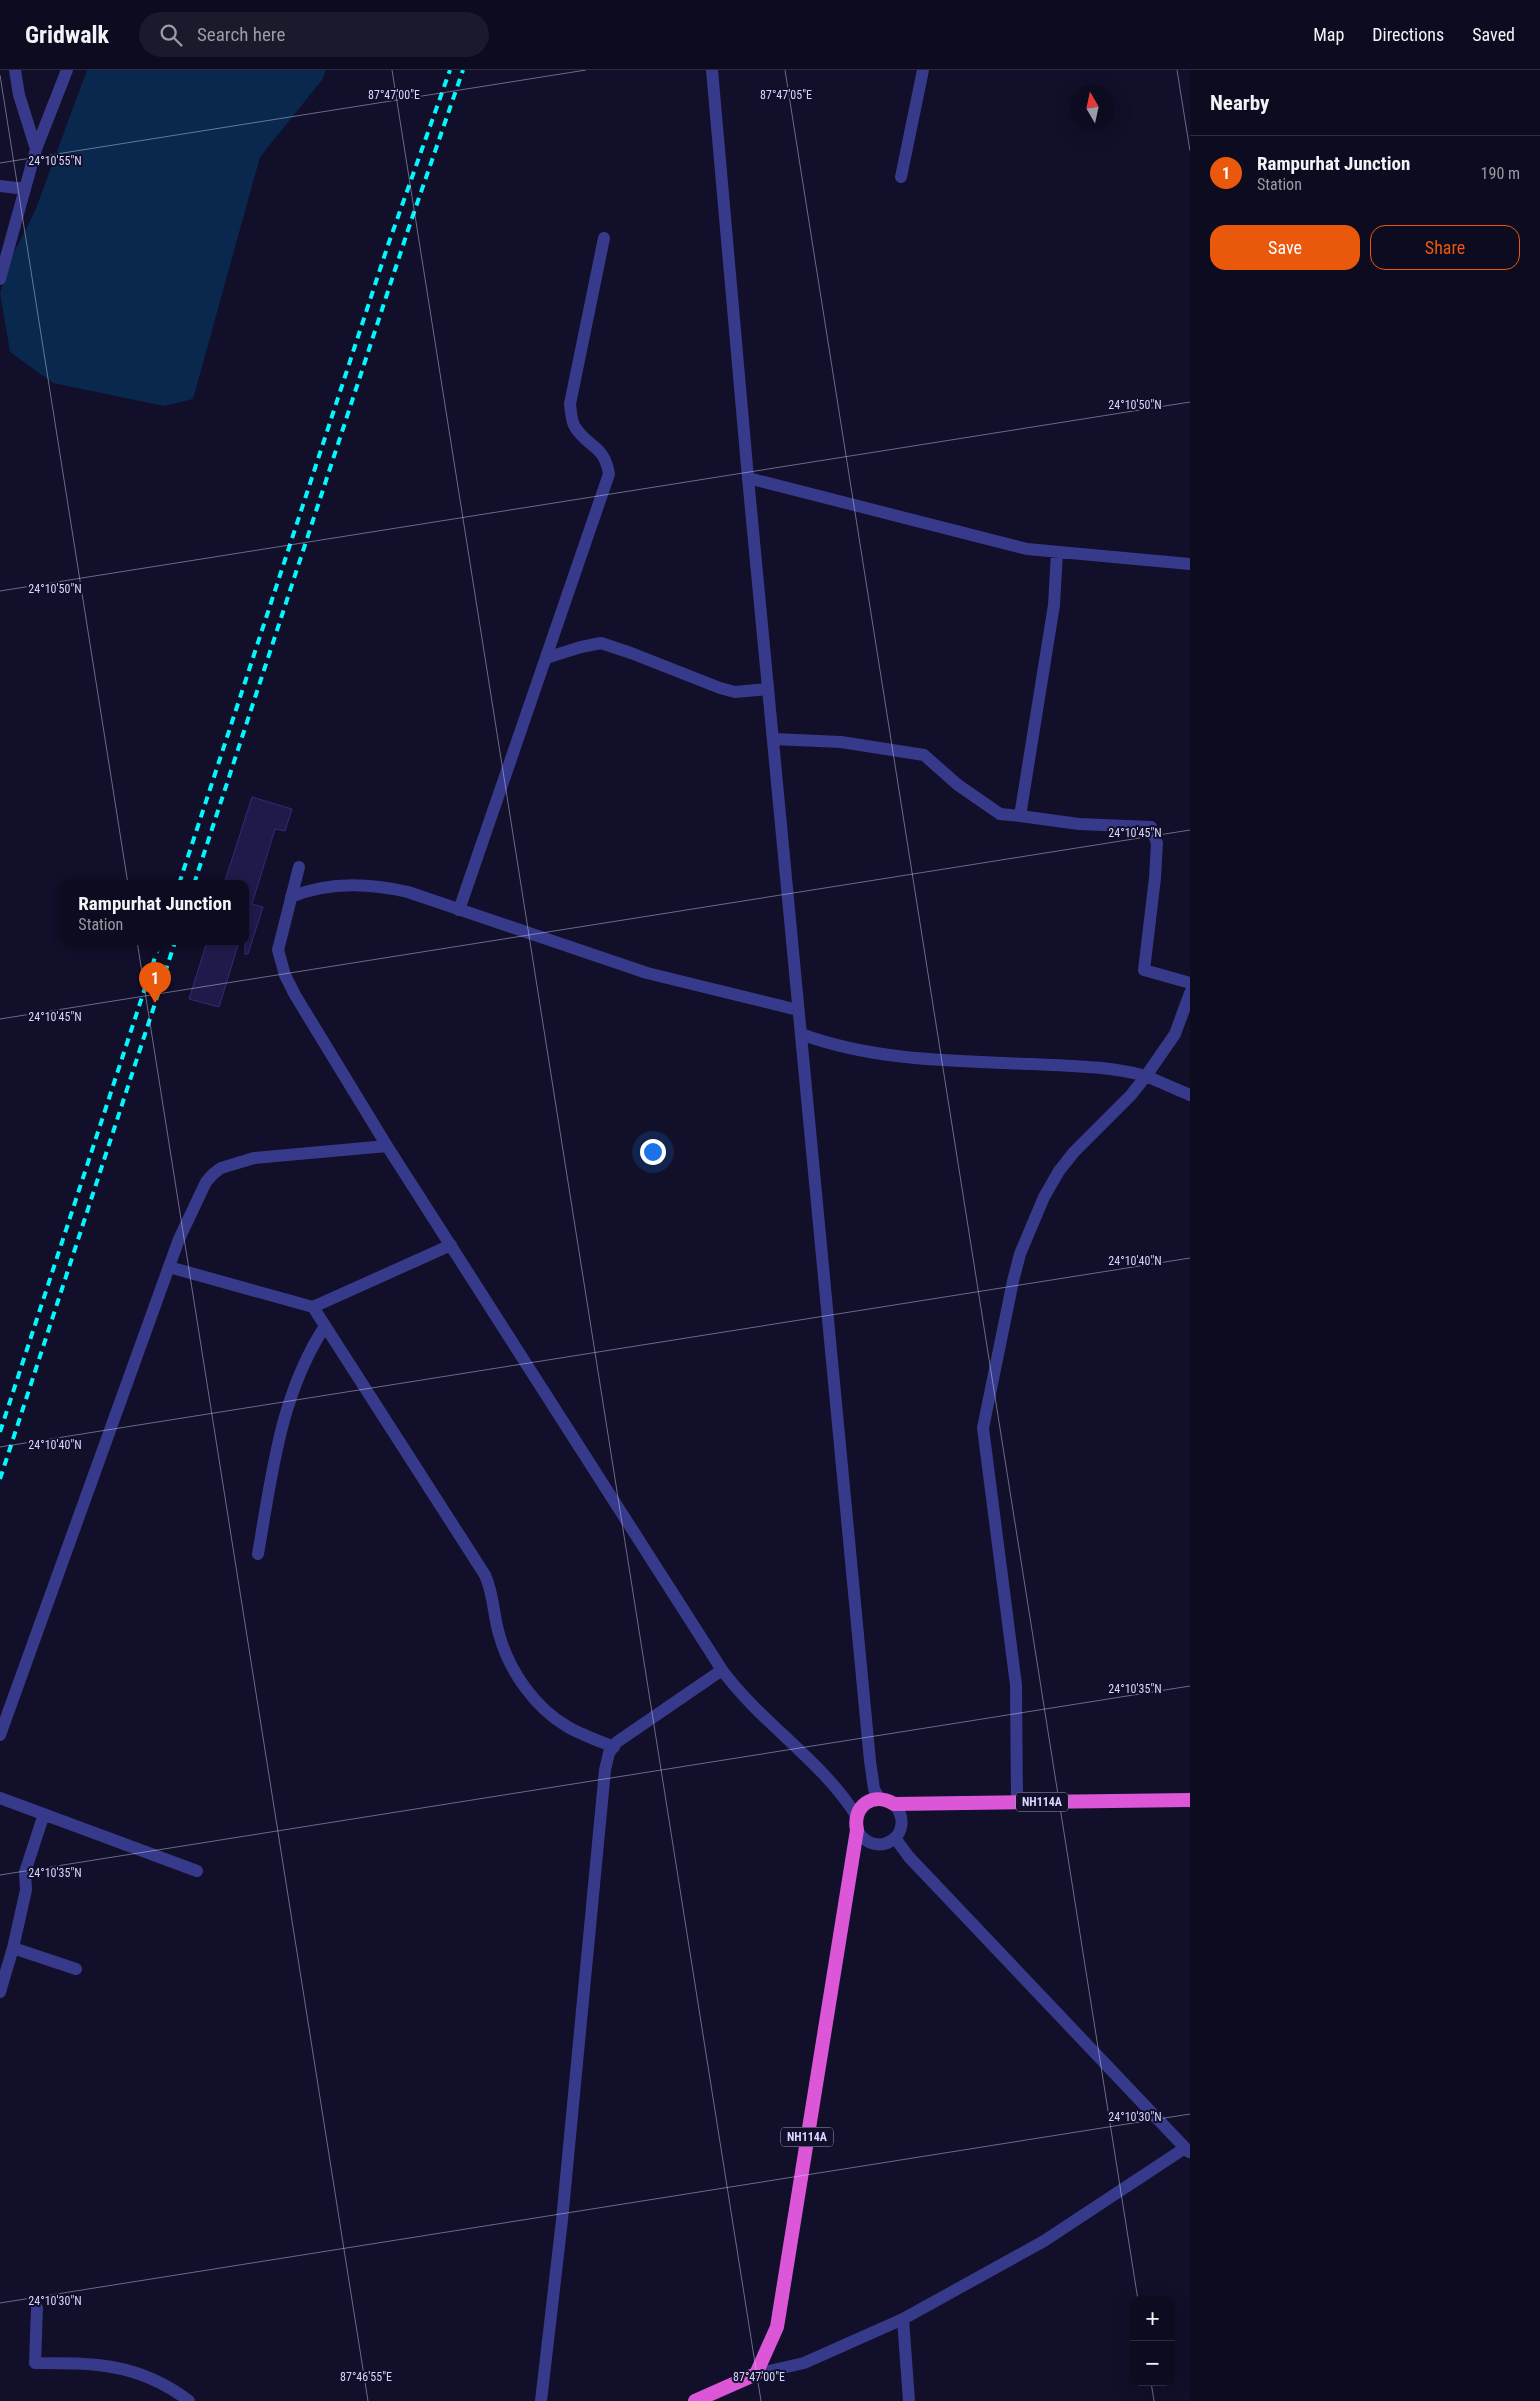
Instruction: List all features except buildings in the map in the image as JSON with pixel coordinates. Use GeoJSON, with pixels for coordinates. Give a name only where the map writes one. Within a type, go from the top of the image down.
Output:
{"type":"FeatureCollection","features":[{"type":"Feature","properties":{"kind":"highway"},"geometry":{"type":"LineString","coordinates":[[857,1830],[856,1815],[865,1802],[880,1798],[894,1804]]}},
{"type":"Feature","properties":{"kind":"highway","name":"NH114A"},"geometry":{"type":"LineString","coordinates":[[894,1804],[1190,1800]]}},
{"type":"Feature","properties":{"kind":"highway","name":"NH114A"},"geometry":{"type":"LineString","coordinates":[[756,2374],[777,2327],[857,1830]]}},
{"type":"Feature","properties":{"kind":"highway"},"geometry":{"type":"LineString","coordinates":[[695,2401],[756,2374]]}},
{"type":"Feature","properties":{"kind":"street"},"geometry":{"type":"LineString","coordinates":[[15,70],[19,95],[36,149]]}},
{"type":"Feature","properties":{"kind":"street"},"geometry":{"type":"LineString","coordinates":[[0,279],[36,149],[67,70]]}},
{"type":"Feature","properties":{"kind":"street"},"geometry":{"type":"LineString","coordinates":[[712,70],[748,478],[870,1761],[874,1788],[880,1798]]}},
{"type":"Feature","properties":{"kind":"street"},"geometry":{"type":"LineString","coordinates":[[901,177],[923,70]]}},
{"type":"Feature","properties":{"kind":"street"},"geometry":{"type":"LineString","coordinates":[[0,186],[25,188]]}},
{"type":"Feature","properties":{"kind":"street"},"geometry":{"type":"LineString","coordinates":[[459,910],[609,474],[607,462],[599,449],[575,428],[570,404],[604,238]]}},
{"type":"Feature","properties":{"kind":"street"},"geometry":{"type":"LineString","coordinates":[[748,478],[1027,549],[1190,564]]}},
{"type":"Feature","properties":{"kind":"street"},"geometry":{"type":"LineString","coordinates":[[1020,816],[1054,605],[1057,552]]}},
{"type":"Feature","properties":{"kind":"street"},"geometry":{"type":"LineString","coordinates":[[546,658],[601,643],[720,688],[735,692],[768,689]]}},
{"type":"Feature","properties":{"kind":"street"},"geometry":{"type":"LineString","coordinates":[[773,740],[842,742],[924,755],[958,785],[1000,814],[1079,824],[1151,827],[1157,844],[1144,970],[1190,983]]}},
{"type":"Feature","properties":{"kind":"street"},"geometry":{"type":"LineString","coordinates":[[299,866],[278,950],[285,975],[387,1146],[722,1670],[750,1705],[829,1779],[856,1815]]}},
{"type":"Feature","properties":{"kind":"street"},"geometry":{"type":"LineString","coordinates":[[291,897],[336,885],[380,886],[408,892],[647,973],[798,1010]]}},
{"type":"Feature","properties":{"kind":"street"},"geometry":{"type":"LineString","coordinates":[[1018,1802],[1016,1685],[983,1428],[1013,1281],[1020,1254],[1044,1197],[1059,1171],[1074,1152],[1131,1095],[1146,1076],[1175,1034],[1190,993]]}},
{"type":"Feature","properties":{"kind":"street"},"geometry":{"type":"LineString","coordinates":[[801,1034],[830,1044],[866,1051],[951,1060],[1112,1068],[1146,1076],[1190,1095]]}},
{"type":"Feature","properties":{"kind":"street"},"geometry":{"type":"LineString","coordinates":[[0,1735],[179,1239],[200,1192],[213,1174],[221,1168],[254,1158],[387,1146]]}},
{"type":"Feature","properties":{"kind":"street"},"geometry":{"type":"LineString","coordinates":[[169,1267],[313,1307],[451,1245]]}},
{"type":"Feature","properties":{"kind":"street"},"geometry":{"type":"LineString","coordinates":[[313,1307],[485,1575],[492,1590],[495,1620],[500,1640],[507,1657],[524,1685],[545,1709],[568,1727],[614,1747]]}},
{"type":"Feature","properties":{"kind":"street"},"geometry":{"type":"LineString","coordinates":[[258,1554],[279,1432],[298,1377],[313,1344],[325,1326]]}},
{"type":"Feature","properties":{"kind":"street"},"geometry":{"type":"LineString","coordinates":[[541,2401],[562,2220],[605,1770],[610,1753],[614,1747],[632,1730],[722,1670]]}},
{"type":"Feature","properties":{"kind":"street"},"geometry":{"type":"LineString","coordinates":[[0,1798],[197,1871]]}},
{"type":"Feature","properties":{"kind":"street"},"geometry":{"type":"LineString","coordinates":[[857,1830],[861,1836],[874,1844],[889,1842],[895,1838],[902,1824],[902,1816],[894,1804]]}},
{"type":"Feature","properties":{"kind":"street"},"geometry":{"type":"LineString","coordinates":[[0,1992],[13,1948],[26,1890],[25,1872],[44,1814]]}},
{"type":"Feature","properties":{"kind":"street"},"geometry":{"type":"LineString","coordinates":[[895,1838],[909,1857],[1188,2150]]}},
{"type":"Feature","properties":{"kind":"street"},"geometry":{"type":"LineString","coordinates":[[13,1948],[76,1969]]}},
{"type":"Feature","properties":{"kind":"street"},"geometry":{"type":"LineString","coordinates":[[756,2374],[804,2363],[904,2319],[1044,2242],[1178,2150],[1188,2150]]}},
{"type":"Feature","properties":{"kind":"street"},"geometry":{"type":"LineString","coordinates":[[37,2308],[35,2363],[107,2364],[136,2372],[172,2388],[189,2401]]}},
{"type":"Feature","properties":{"kind":"street"},"geometry":{"type":"LineString","coordinates":[[904,2319],[909,2401]]}},
{"type":"Feature","properties":{"kind":"water"},"geometry":{"type":"Polygon","coordinates":[[[87,70],[326,70],[322,80],[260,157],[193,399],[164,406],[53,383],[10,352],[0,293],[9,262],[35,211],[87,70]]]}},
{"type":"Feature","properties":{"kind":"railway"},"geometry":{"type":"LineString","coordinates":[[180,880],[388,245],[450,70]]}},
{"type":"Feature","properties":{"kind":"railway"},"geometry":{"type":"LineString","coordinates":[[195,880],[409,227],[463,70]]}},
{"type":"Feature","properties":{"kind":"railway"},"geometry":{"type":"LineString","coordinates":[[0,1432],[159,945]]}},
{"type":"Feature","properties":{"kind":"railway"},"geometry":{"type":"LineString","coordinates":[[0,1479],[174,945]]}},
{"type":"Feature","properties":{"kind":"place","name":"Rampurhat Junction"},"geometry":{"type":"Point","coordinates":[155,1003]}}]}
